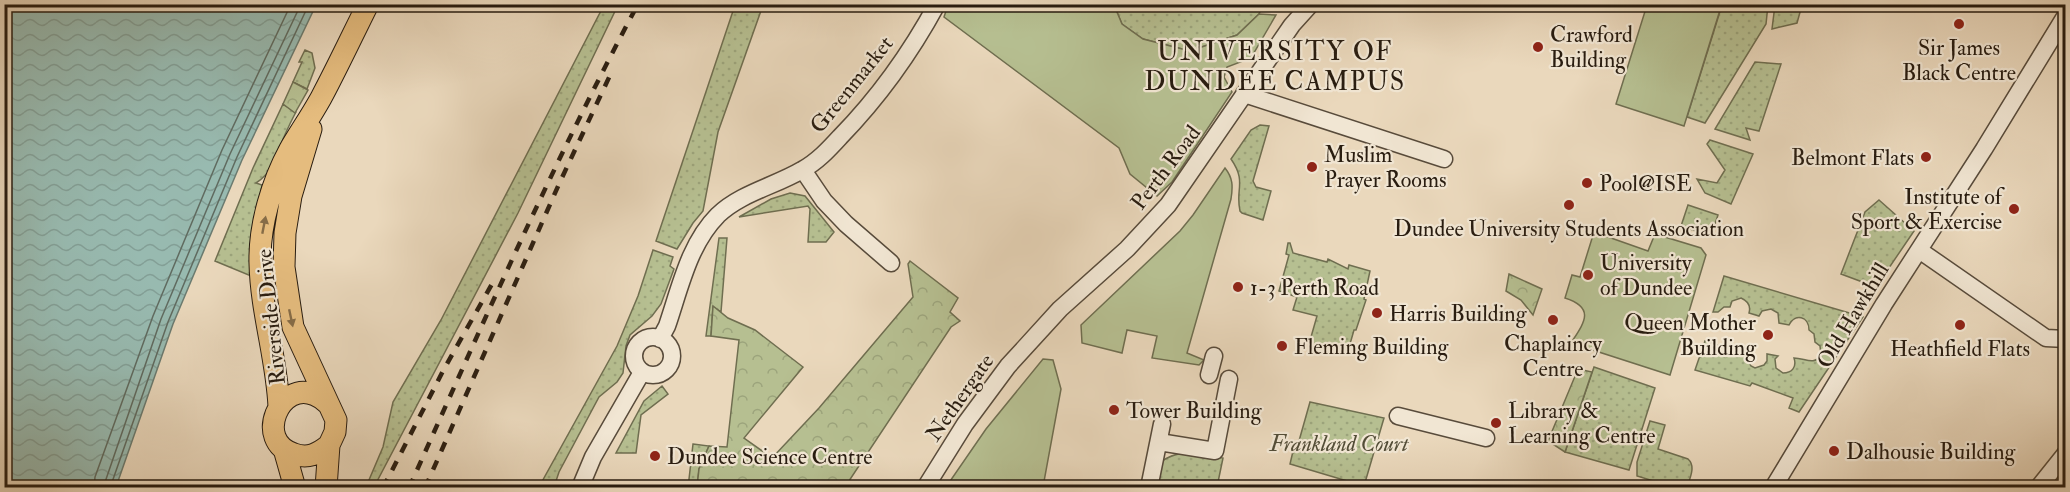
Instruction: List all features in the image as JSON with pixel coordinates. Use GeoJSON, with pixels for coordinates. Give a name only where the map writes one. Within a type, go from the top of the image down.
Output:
{"type":"FeatureCollection","features":[{"type":"Feature","properties":{"kind":"main road","name":"Riverside Drive"},"geometry":{"type":"LineString","coordinates":[[279,407],[277,377],[267,325],[260,264],[260,243],[266,212],[289,151],[321,97],[368,4]]}},
{"type":"Feature","properties":{"kind":"main road","name":"Riverside Drive"},"geometry":{"type":"LineString","coordinates":[[321,97],[291,196],[285,233],[284,267],[293,327],[336,420],[336,432],[329,445],[326,488]]}},
{"type":"Feature","properties":{"kind":"main road","name":"Riverside Drive"},"geometry":{"type":"LineString","coordinates":[[295,488],[284,449],[273,429],[275,414],[284,400],[298,393],[315,395],[327,403]]}},
{"type":"Feature","properties":{"kind":"main road"},"geometry":{"type":"LineString","coordinates":[[284,449],[300,456],[309,456],[319,453],[329,445]]}},
{"type":"Feature","properties":{"kind":"street","name":"Greenmarket"},"geometry":{"type":"LineString","coordinates":[[660,339],[667,326],[696,243],[718,215],[736,202],[803,170],[826,151],[854,123],[895,71],[937,4]]}},
{"type":"Feature","properties":{"kind":"street","name":"Perth Road"},"geometry":{"type":"LineString","coordinates":[[1033,336],[1156,219],[1210,146],[1292,25],[1311,4]]}},
{"type":"Feature","properties":{"kind":"street","name":"Old Hawkhill"},"geometry":{"type":"LineString","coordinates":[[1773,488],[1884,304],[1984,149],[2066,15]]}},
{"type":"Feature","properties":{"kind":"street"},"geometry":{"type":"LineString","coordinates":[[1244,94],[1443,159]]}},
{"type":"Feature","properties":{"kind":"street"},"geometry":{"type":"LineString","coordinates":[[803,170],[824,201],[846,224],[891,263]]}},
{"type":"Feature","properties":{"kind":"street"},"geometry":{"type":"LineString","coordinates":[[1919,250],[2046,338],[2066,339]]}},
{"type":"Feature","properties":{"kind":"street","name":"Nethergate"},"geometry":{"type":"LineString","coordinates":[[925,488],[981,401],[1033,336]]}},
{"type":"Feature","properties":{"kind":"street"},"geometry":{"type":"LineString","coordinates":[[654,337],[660,339],[670,350],[670,364],[658,375],[642,372],[638,369],[634,358],[636,348],[644,340],[654,337]]}},
{"type":"Feature","properties":{"kind":"street"},"geometry":{"type":"LineString","coordinates":[[1209,375],[1214,356]]}},
{"type":"Feature","properties":{"kind":"street"},"geometry":{"type":"LineString","coordinates":[[580,488],[593,457],[642,372]]}},
{"type":"Feature","properties":{"kind":"street"},"geometry":{"type":"LineString","coordinates":[[1159,441],[1215,451],[1229,379]]}},
{"type":"Feature","properties":{"kind":"street"},"geometry":{"type":"LineString","coordinates":[[1398,416],[1486,438]]}},
{"type":"Feature","properties":{"kind":"street"},"geometry":{"type":"LineString","coordinates":[[1149,488],[1162,424]]}},
{"type":"Feature","properties":{"kind":"street"},"geometry":{"type":"LineString","coordinates":[[2038,488],[2066,453]]}},
{"type":"Feature","properties":{"kind":"green space"},"geometry":{"type":"Polygon","coordinates":[[[1232,4],[1236,6],[1263,5],[1259,14],[1237,35],[1190,51],[1143,39],[1122,24],[1114,5],[1232,4]]]}},
{"type":"Feature","properties":{"kind":"green space"},"geometry":{"type":"Polygon","coordinates":[[[604,5],[618,5],[518,213],[374,487],[366,487],[383,447],[393,402],[441,320],[604,5]]]}},
{"type":"Feature","properties":{"kind":"green space"},"geometry":{"type":"Polygon","coordinates":[[[735,5],[763,5],[718,132],[703,211],[677,249],[656,241],[735,5]]]}},
{"type":"Feature","properties":{"kind":"green space"},"geometry":{"type":"Polygon","coordinates":[[[948,5],[1114,5],[1122,24],[1143,39],[1190,51],[1237,35],[1259,14],[1276,15],[1251,58],[1227,67],[1224,77],[1232,92],[1172,182],[1157,196],[1130,174],[1119,148],[944,17],[948,5]]]}},
{"type":"Feature","properties":{"kind":"green space"},"geometry":{"type":"Polygon","coordinates":[[[1647,5],[1701,5],[1720,10],[1684,126],[1616,104],[1647,5]]]}},
{"type":"Feature","properties":{"kind":"green space"},"geometry":{"type":"Polygon","coordinates":[[[1722,5],[1768,5],[1766,24],[1705,123],[1687,117],[1722,5]]]}},
{"type":"Feature","properties":{"kind":"green space"},"geometry":{"type":"Polygon","coordinates":[[[1775,5],[1802,5],[1797,23],[1772,29],[1775,5]]]}},
{"type":"Feature","properties":{"kind":"green space"},"geometry":{"type":"Polygon","coordinates":[[[305,50],[312,53],[315,68],[307,89],[293,82],[305,50]]]}},
{"type":"Feature","properties":{"kind":"green space"},"geometry":{"type":"Polygon","coordinates":[[[1755,62],[1781,64],[1759,131],[1746,128],[1750,140],[1715,129],[1755,62]]]}},
{"type":"Feature","properties":{"kind":"green space"},"geometry":{"type":"Polygon","coordinates":[[[293,82],[308,90],[295,113],[283,104],[293,82]]]}},
{"type":"Feature","properties":{"kind":"green space"},"geometry":{"type":"Polygon","coordinates":[[[283,104],[296,112],[273,164],[262,179],[256,183],[262,185],[251,276],[215,261],[253,168],[283,104]]]}},
{"type":"Feature","properties":{"kind":"green space"},"geometry":{"type":"Polygon","coordinates":[[[1260,125],[1269,126],[1253,181],[1256,187],[1271,191],[1263,220],[1240,211],[1240,180],[1231,159],[1251,130],[1260,125]]]}},
{"type":"Feature","properties":{"kind":"green space"},"geometry":{"type":"Polygon","coordinates":[[[1710,140],[1753,154],[1731,204],[1705,193],[1697,179],[1717,183],[1725,170],[1707,144],[1710,140]]]}},
{"type":"Feature","properties":{"kind":"green space"},"geometry":{"type":"Polygon","coordinates":[[[1225,168],[1232,182],[1231,199],[1187,353],[1204,360],[1199,365],[1152,358],[1157,336],[1127,330],[1122,353],[1082,343],[1081,325],[1180,231],[1225,168]]]}},
{"type":"Feature","properties":{"kind":"green space"},"geometry":{"type":"Polygon","coordinates":[[[790,193],[805,196],[834,232],[826,242],[808,242],[810,209],[808,206],[739,217],[771,199],[790,193]]]}},
{"type":"Feature","properties":{"kind":"green space"},"geometry":{"type":"Polygon","coordinates":[[[1879,200],[1914,231],[1876,287],[1841,274],[1865,212],[1879,200]]]}},
{"type":"Feature","properties":{"kind":"green space"},"geometry":{"type":"Polygon","coordinates":[[[1688,205],[1718,215],[1711,236],[1681,226],[1688,205]]]}},
{"type":"Feature","properties":{"kind":"green space"},"geometry":{"type":"Polygon","coordinates":[[[1594,232],[1648,251],[1655,234],[1701,248],[1706,255],[1670,375],[1571,343],[1583,323],[1584,311],[1581,306],[1565,298],[1572,275],[1580,277],[1594,232]]]}},
{"type":"Feature","properties":{"kind":"green space"},"geometry":{"type":"Polygon","coordinates":[[[719,238],[727,238],[721,312],[713,307],[711,336],[706,336],[719,238]]]}},
{"type":"Feature","properties":{"kind":"green space"},"geometry":{"type":"Polygon","coordinates":[[[1288,243],[1293,253],[1327,262],[1328,259],[1348,269],[1349,265],[1370,271],[1364,299],[1366,300],[1348,351],[1344,353],[1309,344],[1317,316],[1293,310],[1297,297],[1279,291],[1289,255],[1286,254],[1288,243]]]}},
{"type":"Feature","properties":{"kind":"green space"},"geometry":{"type":"Polygon","coordinates":[[[653,250],[673,257],[670,266],[674,269],[661,304],[652,316],[630,335],[626,346],[623,373],[617,382],[599,397],[559,472],[554,487],[539,487],[617,346],[638,296],[653,250]]]}},
{"type":"Feature","properties":{"kind":"green space"},"geometry":{"type":"Polygon","coordinates":[[[910,261],[958,298],[950,312],[960,321],[951,327],[845,487],[697,487],[699,469],[709,446],[727,447],[739,340],[711,336],[713,306],[728,318],[755,330],[803,367],[744,438],[772,458],[819,408],[913,297],[908,264],[910,261]]]}},
{"type":"Feature","properties":{"kind":"green space"},"geometry":{"type":"Polygon","coordinates":[[[1509,274],[1542,289],[1533,315],[1521,300],[1506,291],[1509,274]]]}},
{"type":"Feature","properties":{"kind":"green space"},"geometry":{"type":"Polygon","coordinates":[[[1724,276],[1863,317],[1799,412],[1789,408],[1793,398],[1752,383],[1750,386],[1695,370],[1705,341],[1720,346],[1721,351],[1729,356],[1738,354],[1741,345],[1751,349],[1746,358],[1755,368],[1764,365],[1767,361],[1767,354],[1778,356],[1775,359],[1776,368],[1783,373],[1793,369],[1794,358],[1812,361],[1821,355],[1820,346],[1815,342],[1814,334],[1809,330],[1804,319],[1795,319],[1789,325],[1779,323],[1778,313],[1771,309],[1762,311],[1759,316],[1749,313],[1748,304],[1741,298],[1732,301],[1730,307],[1713,312],[1724,276]]]}},
{"type":"Feature","properties":{"kind":"green space"},"geometry":{"type":"Polygon","coordinates":[[[1043,359],[1053,360],[1061,389],[1043,487],[946,487],[986,429],[1043,359]]]}},
{"type":"Feature","properties":{"kind":"green space"},"geometry":{"type":"Polygon","coordinates":[[[1594,367],[1655,388],[1629,470],[1565,452],[1594,367]]]}},
{"type":"Feature","properties":{"kind":"green space"},"geometry":{"type":"Polygon","coordinates":[[[1578,369],[1592,372],[1565,452],[1548,441],[1578,369]]]}},
{"type":"Feature","properties":{"kind":"green space"},"geometry":{"type":"Polygon","coordinates":[[[662,386],[668,394],[641,415],[636,453],[616,453],[644,401],[662,386]]]}},
{"type":"Feature","properties":{"kind":"green space","name":"Frankland Court"},"geometry":{"type":"Polygon","coordinates":[[[1310,402],[1384,418],[1364,486],[1290,464],[1310,402]]]}},
{"type":"Feature","properties":{"kind":"green space"},"geometry":{"type":"Polygon","coordinates":[[[1650,421],[1665,425],[1658,449],[1688,459],[1692,465],[1687,487],[1673,487],[1637,476],[1637,462],[1650,421]]]}},
{"type":"Feature","properties":{"kind":"green space"},"geometry":{"type":"Polygon","coordinates":[[[693,444],[709,446],[699,469],[697,487],[688,488],[693,444]]]}},
{"type":"Feature","properties":{"kind":"green space"},"geometry":{"type":"Polygon","coordinates":[[[1188,452],[1223,458],[1217,487],[1153,488],[1162,462],[1171,456],[1188,452]]]}},
{"type":"Feature","properties":{"kind":"water"},"geometry":{"type":"Polygon","coordinates":[[[4,5],[316,5],[242,160],[173,324],[116,487],[5,487],[4,5]]]}},
{"type":"Feature","properties":{"kind":"railway"},"geometry":{"type":"LineString","coordinates":[[409,488],[548,183],[638,4]]}},
{"type":"Feature","properties":{"kind":"railway"},"geometry":{"type":"LineString","coordinates":[[425,488],[559,184],[613,69]]}},
{"type":"Feature","properties":{"kind":"railway"},"geometry":{"type":"LineString","coordinates":[[383,488],[444,369],[492,284]]}},
{"type":"Feature","properties":{"kind":"place","name":"Sir James Black Centre"},"geometry":{"type":"Point","coordinates":[1959,24]}},
{"type":"Feature","properties":{"kind":"place","name":"Crawford Building"},"geometry":{"type":"Point","coordinates":[1538,47]}},
{"type":"Feature","properties":{"kind":"place","name":"Belmont Flats"},"geometry":{"type":"Point","coordinates":[1926,157]}},
{"type":"Feature","properties":{"kind":"place","name":"Muslim Prayer Rooms"},"geometry":{"type":"Point","coordinates":[1312,167]}},
{"type":"Feature","properties":{"kind":"place","name":"Pool@ISE"},"geometry":{"type":"Point","coordinates":[1587,183]}},
{"type":"Feature","properties":{"kind":"place","name":"Dundee University Students Association"},"geometry":{"type":"Point","coordinates":[1569,205]}},
{"type":"Feature","properties":{"kind":"place","name":"Institute of Sport & Exercise"},"geometry":{"type":"Point","coordinates":[2014,209]}},
{"type":"Feature","properties":{"kind":"place","name":"University of Dundee"},"geometry":{"type":"Point","coordinates":[1588,275]}},
{"type":"Feature","properties":{"kind":"place","name":"1-3 Perth Road"},"geometry":{"type":"Point","coordinates":[1238,287]}},
{"type":"Feature","properties":{"kind":"place","name":"Harris Building"},"geometry":{"type":"Point","coordinates":[1377,313]}},
{"type":"Feature","properties":{"kind":"place","name":"Chaplaincy Centre"},"geometry":{"type":"Point","coordinates":[1553,320]}},
{"type":"Feature","properties":{"kind":"place","name":"Heathfield Flats"},"geometry":{"type":"Point","coordinates":[1960,325]}},
{"type":"Feature","properties":{"kind":"place","name":"Queen Mother Building"},"geometry":{"type":"Point","coordinates":[1768,335]}},
{"type":"Feature","properties":{"kind":"place","name":"Fleming Building"},"geometry":{"type":"Point","coordinates":[1282,346]}},
{"type":"Feature","properties":{"kind":"place","name":"Tower Building"},"geometry":{"type":"Point","coordinates":[1114,410]}},
{"type":"Feature","properties":{"kind":"place","name":"Library & Learning Centre"},"geometry":{"type":"Point","coordinates":[1496,423]}},
{"type":"Feature","properties":{"kind":"place","name":"Dalhousie Building"},"geometry":{"type":"Point","coordinates":[1834,451]}},
{"type":"Feature","properties":{"kind":"place","name":"Dundee Science Centre"},"geometry":{"type":"Point","coordinates":[655,456]}},
{"type":"Feature","properties":{"kind":"district","name":"UNIVERSITY OF DUNDEE CAMPUS"},"geometry":{"type":"Point","coordinates":[1275,66]}}]}
